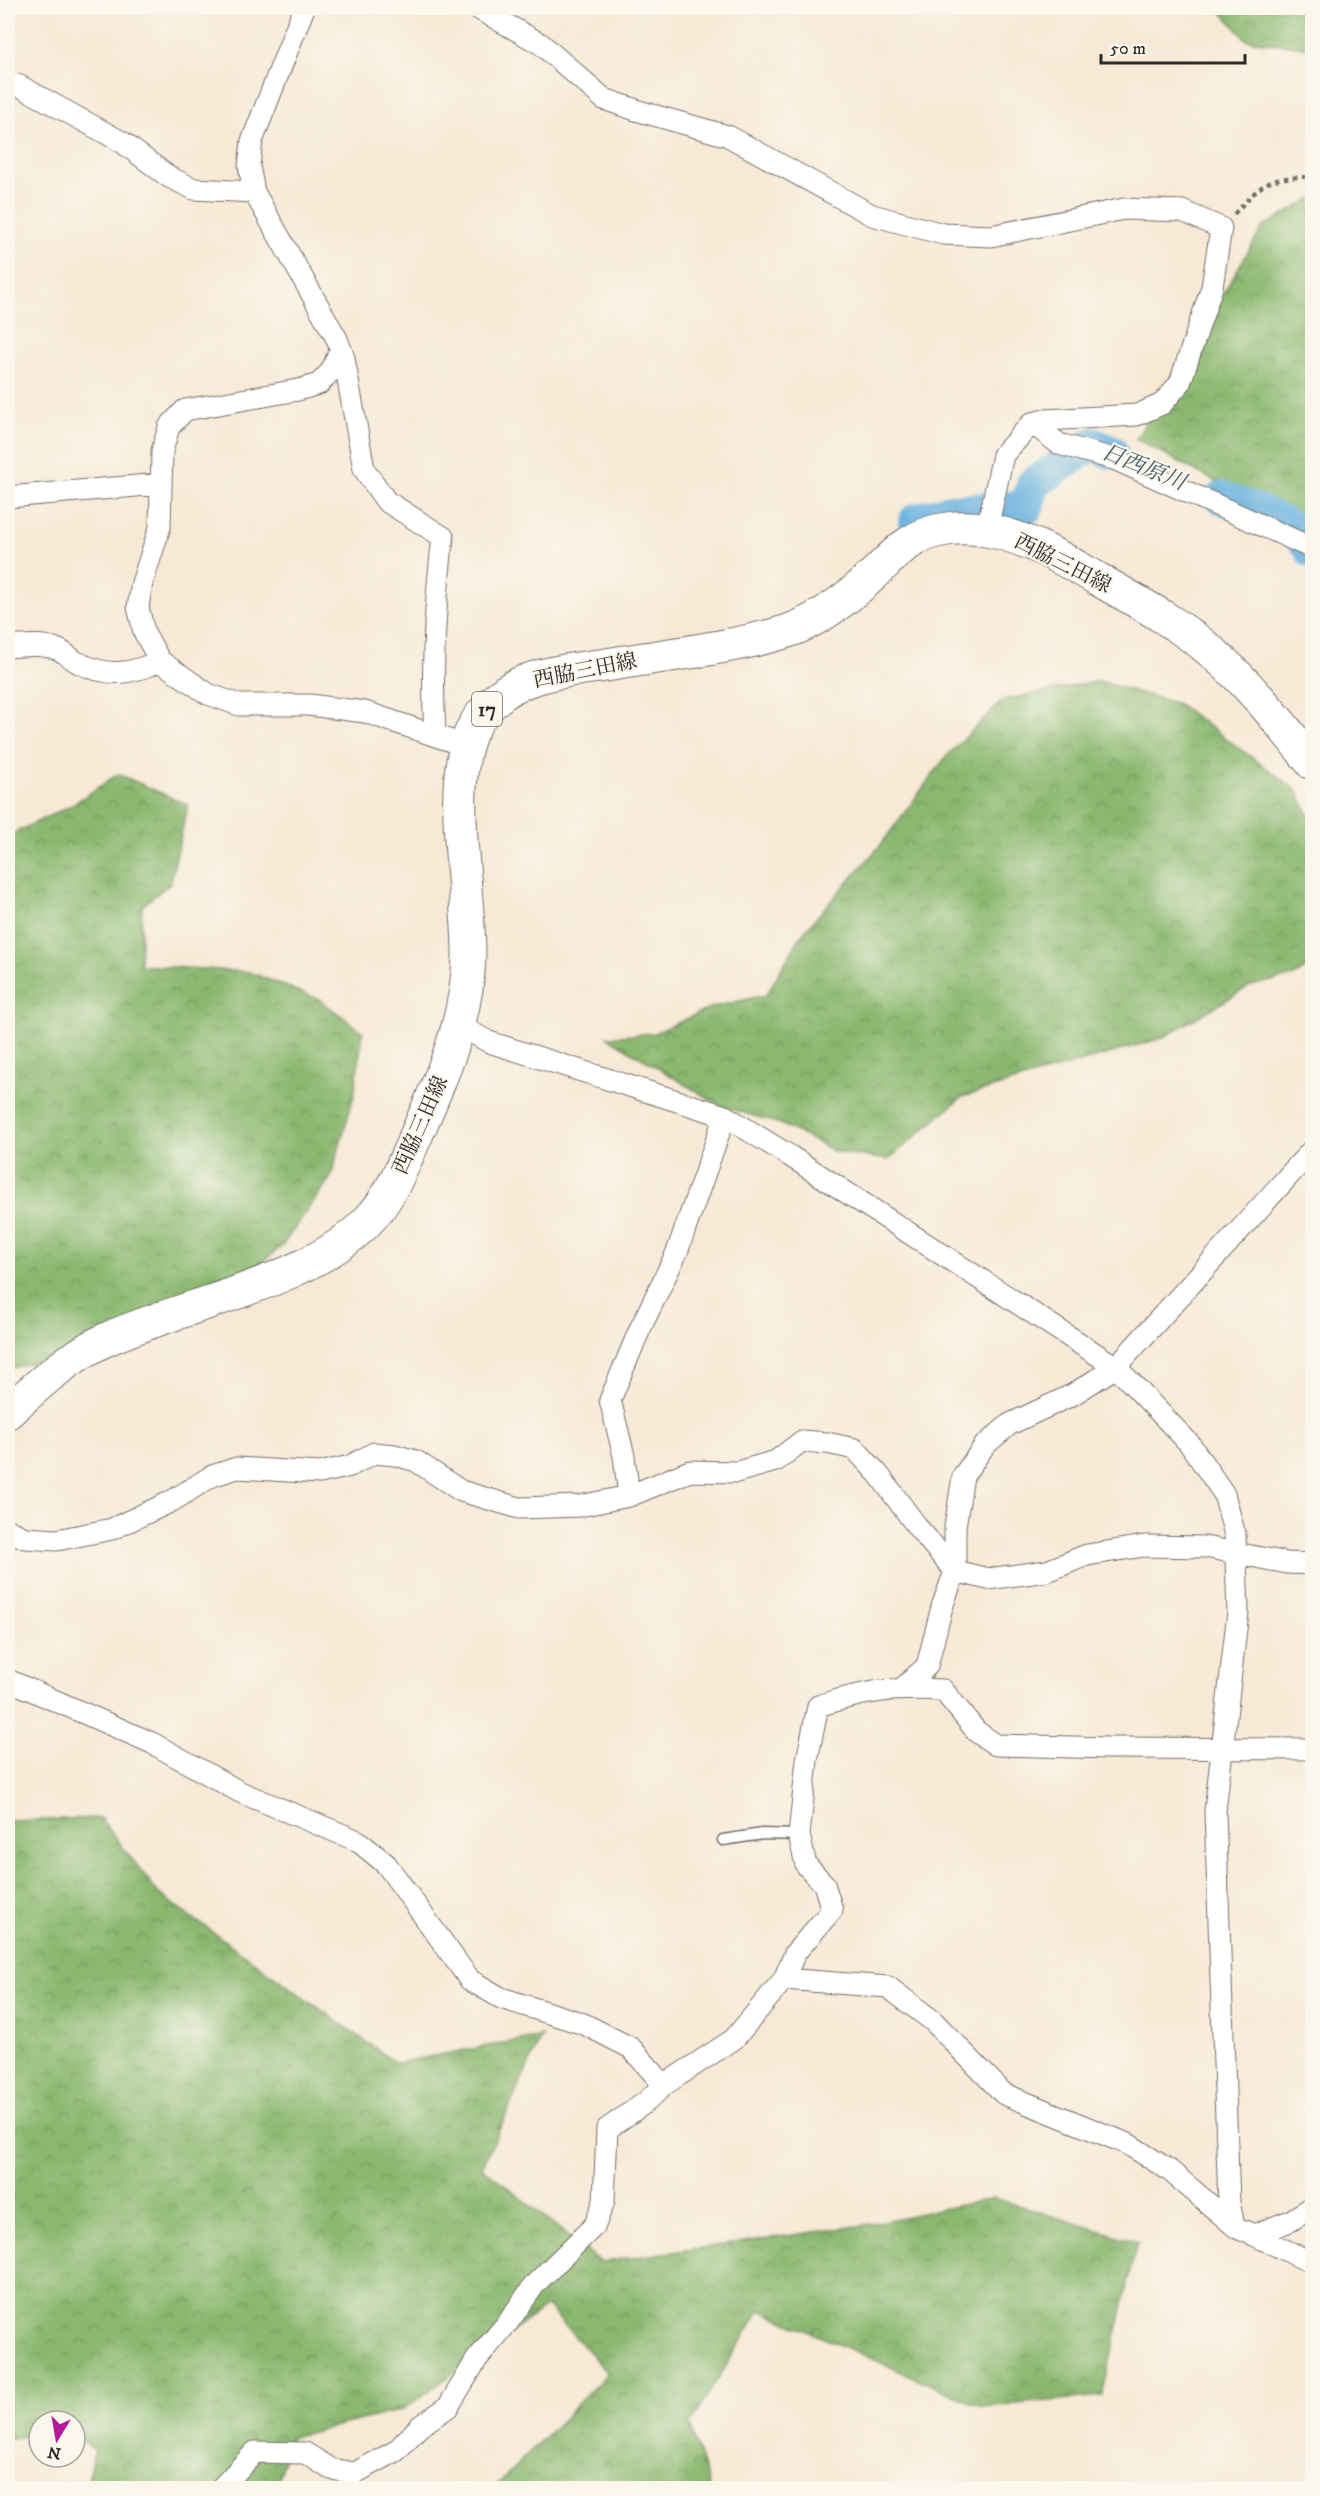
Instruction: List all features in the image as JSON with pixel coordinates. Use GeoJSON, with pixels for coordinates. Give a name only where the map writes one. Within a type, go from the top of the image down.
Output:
{"type":"FeatureCollection","features":[{"type":"Feature","properties":{"kind":"main road","name":"西脇三田線"},"geometry":{"type":"LineString","coordinates":[[8,1412],[59,1366],[109,1338],[283,1274],[324,1255],[351,1237],[373,1216],[398,1176],[439,1084],[460,1026],[469,954],[460,783],[466,746],[475,723],[495,699],[521,683],[566,671],[750,642],[793,629],[828,610],[867,581],[907,544],[926,534],[956,527],[987,529],[1019,537],[1162,615],[1196,640],[1239,678],[1312,763]]}},
{"type":"Feature","properties":{"kind":"street"},"geometry":{"type":"LineString","coordinates":[[304,8],[252,141],[249,166],[254,192],[341,349],[364,469],[386,501],[443,537],[435,617],[432,682],[435,734]]}},
{"type":"Feature","properties":{"kind":"street"},"geometry":{"type":"LineString","coordinates":[[477,8],[541,44],[604,99],[728,136],[872,215],[944,234],[991,236],[1124,209],[1182,212],[1221,228],[1212,287],[1180,383],[1162,405],[1137,415],[1045,420],[1032,423],[1003,455],[987,529]]}},
{"type":"Feature","properties":{"kind":"street"},"geometry":{"type":"LineString","coordinates":[[8,83],[18,85],[122,142],[169,177],[194,189],[254,192]]}},
{"type":"Feature","properties":{"kind":"street"},"geometry":{"type":"LineString","coordinates":[[341,349],[331,370],[319,384],[298,390],[185,410],[169,427],[162,451],[160,528],[142,583],[138,607],[144,632],[160,661],[208,694],[239,705],[309,705],[365,712],[466,746]]}},
{"type":"Feature","properties":{"kind":"street"},"geometry":{"type":"LineString","coordinates":[[1032,423],[1059,444],[1114,459],[1312,548]]}},
{"type":"Feature","properties":{"kind":"street"},"geometry":{"type":"LineString","coordinates":[[8,497],[160,484]]}},
{"type":"Feature","properties":{"kind":"street"},"geometry":{"type":"LineString","coordinates":[[8,647],[36,645],[59,650],[77,662],[114,674],[136,671],[160,661]]}},
{"type":"Feature","properties":{"kind":"street"},"geometry":{"type":"LineString","coordinates":[[460,1026],[489,1042],[725,1116],[940,1251],[1116,1366],[1189,1443],[1224,1494],[1235,1535],[1236,1553],[1238,1612],[1215,1811],[1229,2203],[1234,2225],[1312,2263]]}},
{"type":"Feature","properties":{"kind":"street"},"geometry":{"type":"LineString","coordinates":[[629,1497],[624,1456],[610,1400],[640,1329],[677,1252],[725,1116]]}},
{"type":"Feature","properties":{"kind":"street"},"geometry":{"type":"LineString","coordinates":[[904,1687],[927,1666],[942,1607],[955,1571],[955,1527],[963,1476],[985,1445],[1010,1424],[1072,1395],[1116,1366],[1312,1150]]}},
{"type":"Feature","properties":{"kind":"street"},"geometry":{"type":"LineString","coordinates":[[8,1530],[25,1538],[57,1540],[112,1529],[172,1501],[212,1476],[237,1468],[320,1473],[350,1466],[374,1453],[395,1455],[416,1461],[460,1491],[519,1508],[580,1506],[629,1497],[690,1471],[737,1473],[776,1461],[801,1441],[827,1443],[855,1449],[879,1475],[955,1571],[988,1579],[1047,1571],[1087,1555],[1144,1546],[1205,1547],[1287,1563],[1312,1564]]}},
{"type":"Feature","properties":{"kind":"street"},"geometry":{"type":"LineString","coordinates":[[8,1680],[152,1743],[240,1792],[358,1841],[386,1864],[470,1980],[501,1998],[584,2024],[632,2048],[664,2085]]}},
{"type":"Feature","properties":{"kind":"street"},"geometry":{"type":"LineString","coordinates":[[221,2488],[255,2452],[305,2453],[331,2469],[355,2473],[396,2451],[420,2426],[448,2407],[477,2359],[509,2321],[535,2284],[595,2224],[604,2201],[607,2129],[646,2102],[664,2085],[734,2039],[784,1979],[795,1953],[832,1910],[824,1884],[806,1865],[799,1835],[807,1760],[818,1706],[861,1692],[904,1687],[943,1690],[976,1732],[996,1745],[1312,1749]]}},
{"type":"Feature","properties":{"kind":"street"},"geometry":{"type":"LineString","coordinates":[[784,1979],[888,1987],[933,2021],[1004,2094],[1128,2144],[1169,2170],[1245,2232]]}},
{"type":"Feature","properties":{"kind":"street"},"geometry":{"type":"LineString","coordinates":[[1245,2232],[1290,2221],[1312,2206]]}},
{"type":"Feature","properties":{"kind":"lane"},"geometry":{"type":"LineString","coordinates":[[723,1840],[762,1834],[799,1835]]}},
{"type":"Feature","properties":{"kind":"path"},"geometry":{"type":"LineString","coordinates":[[1221,228],[1259,186],[1281,177],[1312,177]]}},
{"type":"Feature","properties":{"kind":"green space"},"geometry":{"type":"Polygon","coordinates":[[[1218,8],[1312,8],[1312,48],[1247,40],[1218,8]]]}},
{"type":"Feature","properties":{"kind":"green space"},"geometry":{"type":"Polygon","coordinates":[[[1312,198],[1312,533],[1136,439],[1263,227],[1312,198]]]}},
{"type":"Feature","properties":{"kind":"green space"},"geometry":{"type":"Polygon","coordinates":[[[1099,681],[1178,704],[1297,790],[1312,822],[1312,965],[1294,976],[1250,986],[1162,1038],[962,1097],[888,1160],[836,1152],[781,1124],[721,1106],[607,1037],[655,1033],[713,1007],[766,995],[802,934],[879,847],[946,757],[1003,700],[1099,681]]]}},
{"type":"Feature","properties":{"kind":"green space"},"geometry":{"type":"Polygon","coordinates":[[[118,774],[188,805],[170,883],[142,906],[140,965],[249,972],[320,1000],[363,1032],[354,1095],[331,1177],[282,1246],[230,1289],[48,1358],[8,1369],[8,836],[70,806],[118,774]]]}},
{"type":"Feature","properties":{"kind":"green space"},"geometry":{"type":"Polygon","coordinates":[[[100,1818],[159,1894],[396,2063],[542,2036],[482,2167],[601,2262],[865,2225],[994,2198],[1137,2242],[1102,2396],[982,2407],[760,2310],[690,2424],[710,2488],[494,2488],[608,2373],[547,2306],[402,2410],[291,2437],[275,2488],[85,2488],[95,2450],[87,2444],[87,2409],[27,2409],[27,2435],[8,2440],[8,1821],[100,1818]]]}},
{"type":"Feature","properties":{"kind":"waterway","name":"日西原川"},"geometry":{"type":"LineString","coordinates":[[916,520],[951,511],[1027,507],[1033,484],[1092,444],[1111,452]]}},
{"type":"Feature","properties":{"kind":"waterway","name":"日西原川"},"geometry":{"type":"LineString","coordinates":[[1222,498],[1273,517],[1285,524],[1296,531],[1312,551]]}}]}
